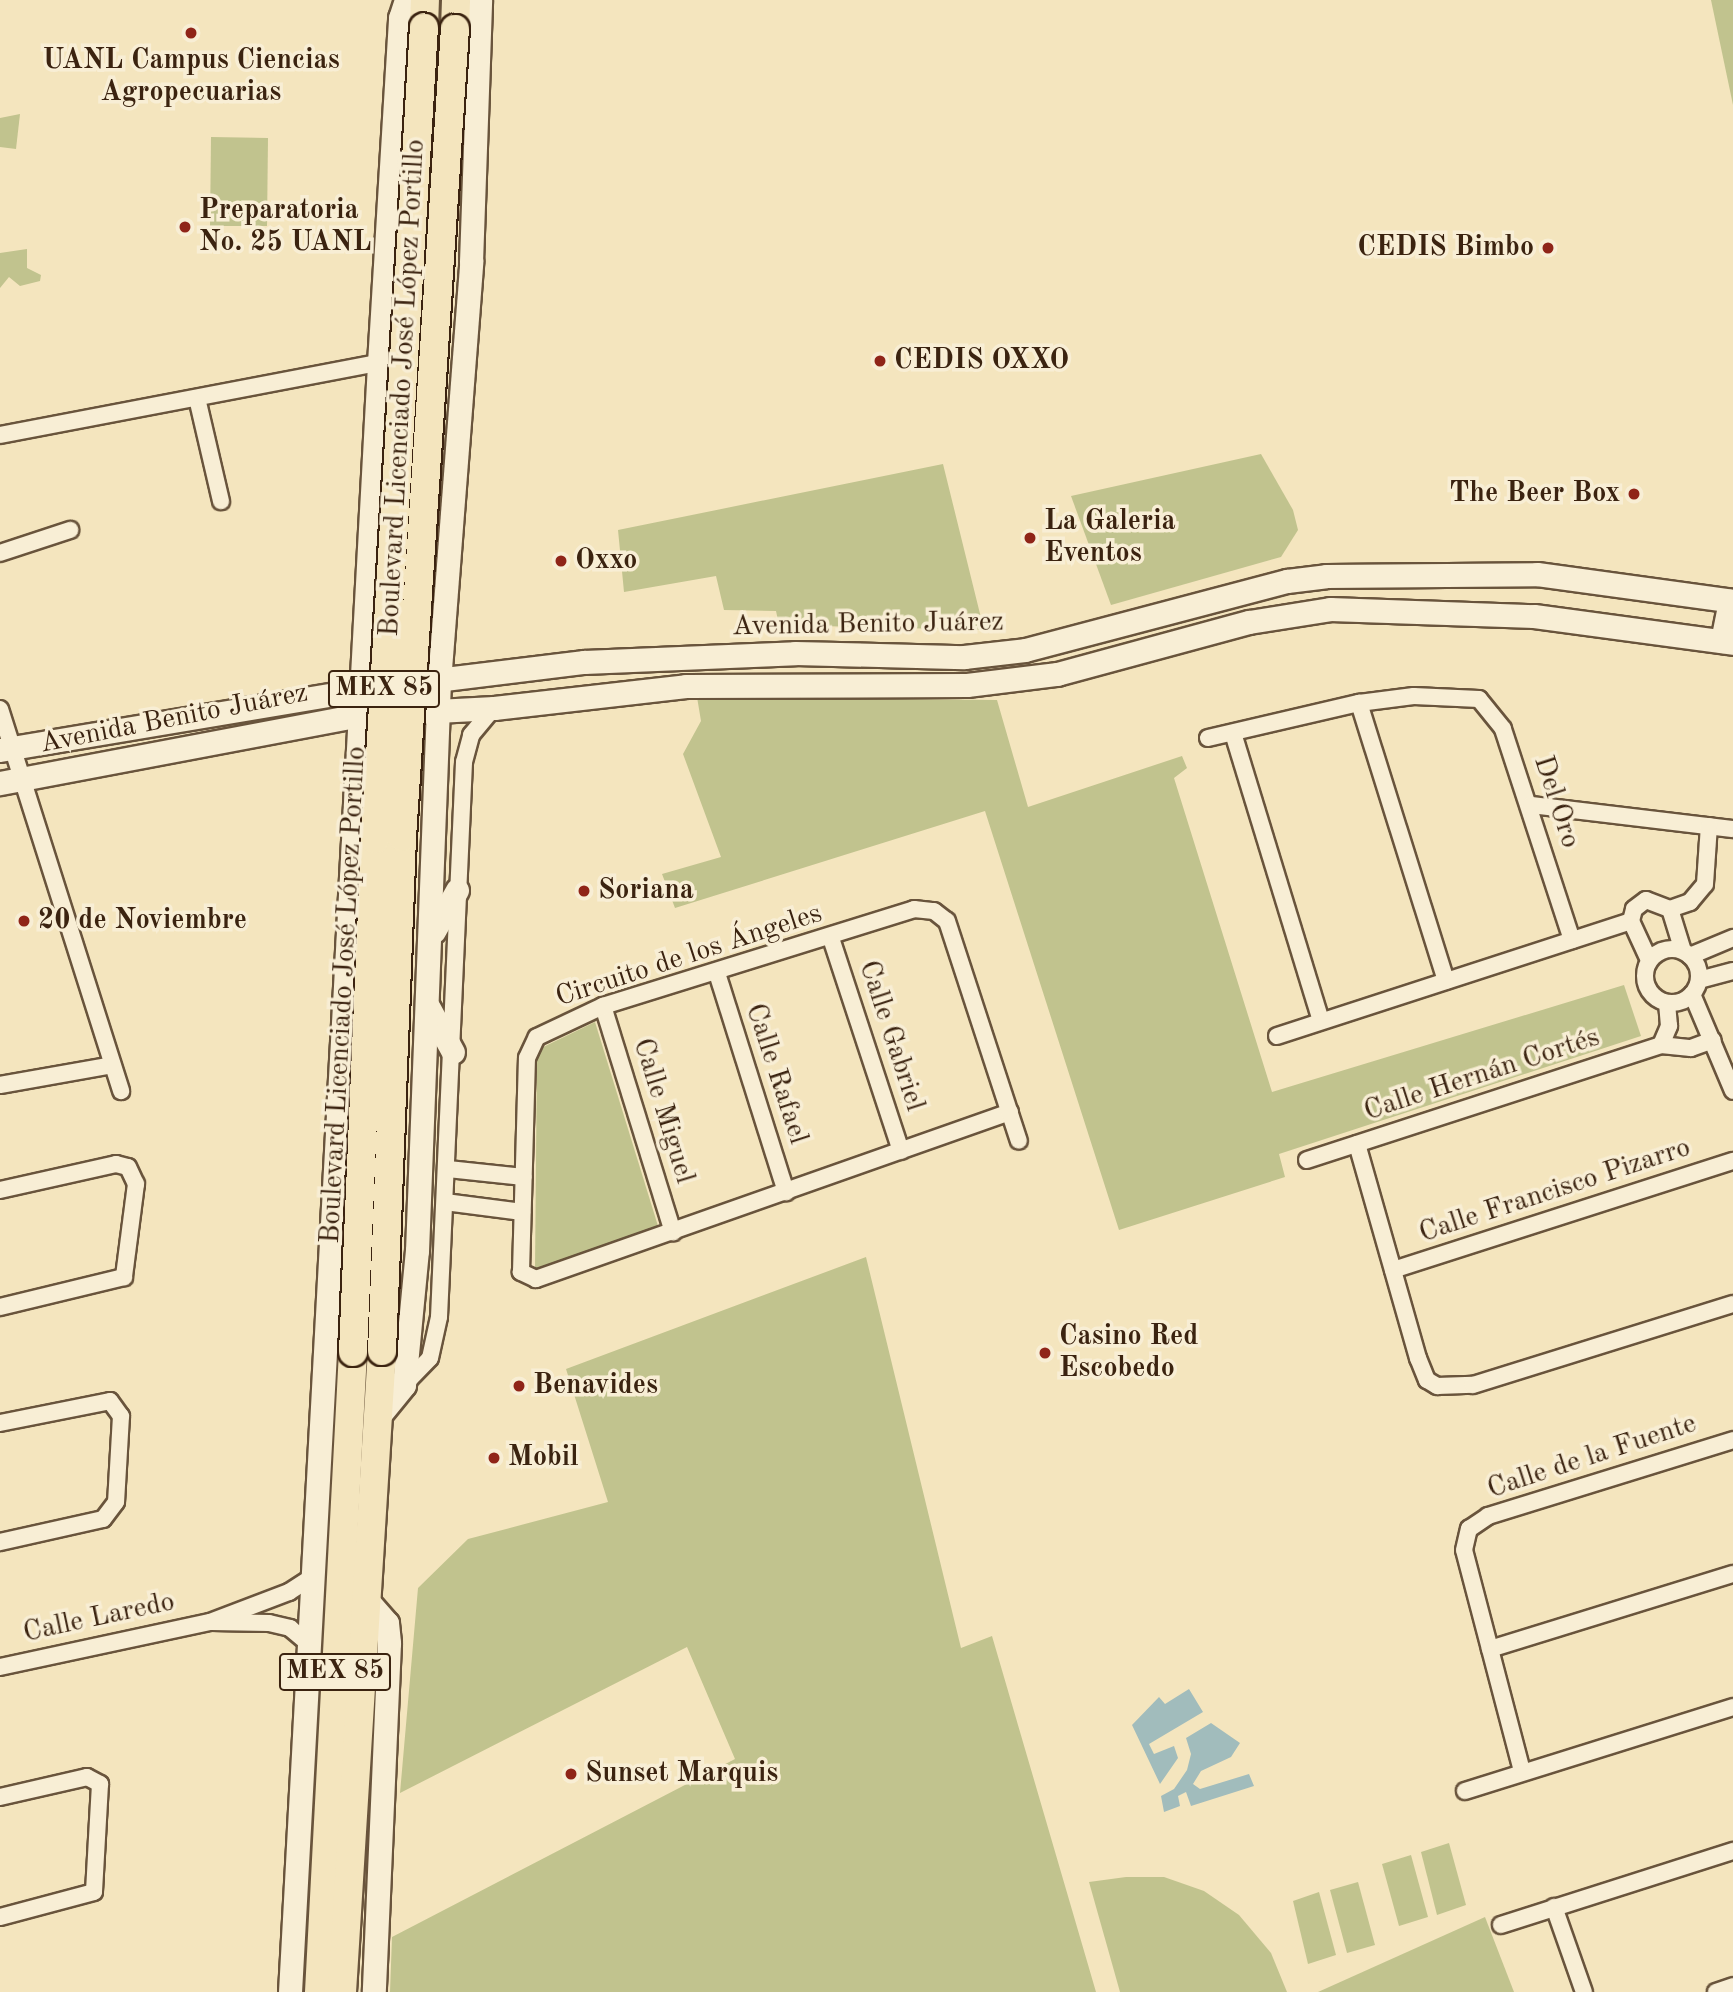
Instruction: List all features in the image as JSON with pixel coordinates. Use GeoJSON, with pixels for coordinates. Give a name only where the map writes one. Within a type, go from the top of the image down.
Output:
{"type":"FeatureCollection","features":[{"type":"Feature","properties":{"kind":"highway","name":"Boulevard Licenciado José López Portillo"},"geometry":{"type":"LineString","coordinates":[[342,1992],[382,1351],[402,838],[456,0]]}},
{"type":"Feature","properties":{"kind":"highway","name":"Boulevard Licenciado José López Portillo"},"geometry":{"type":"LineString","coordinates":[[319,1992],[353,1352],[375,839],[425,13]]}},
{"type":"Feature","properties":{"kind":"street","name":"Boulevard Licenciado José López Portillo"},"geometry":{"type":"LineString","coordinates":[[290,1992],[379,363],[400,18],[406,0]]}},
{"type":"Feature","properties":{"kind":"street","name":"Boulevard Licenciado José López Portillo"},"geometry":{"type":"LineString","coordinates":[[404,1385],[417,1251],[433,933],[439,682],[471,262],[480,0]]}},
{"type":"Feature","properties":{"kind":"street"},"geometry":{"type":"LineString","coordinates":[[0,435],[379,363]]}},
{"type":"Feature","properties":{"kind":"street"},"geometry":{"type":"LineString","coordinates":[[197,398],[221,501]]}},
{"type":"Feature","properties":{"kind":"street"},"geometry":{"type":"LineString","coordinates":[[0,553],[70,530]]}},
{"type":"Feature","properties":{"kind":"street","name":"Avenida Benito Juárez"},"geometry":{"type":"LineString","coordinates":[[7,749],[363,689],[439,682],[584,662],[727,659],[795,653],[964,657],[1025,650],[1287,581],[1326,576],[1537,574],[1731,601]]}},
{"type":"Feature","properties":{"kind":"street"},"geometry":{"type":"LineString","coordinates":[[1326,576],[1330,609]]}},
{"type":"Feature","properties":{"kind":"street"},"geometry":{"type":"LineString","coordinates":[[1728,642],[1731,601]]}},
{"type":"Feature","properties":{"kind":"street","name":"Avenida Benito Juárez"},"geometry":{"type":"LineString","coordinates":[[0,783],[360,715],[494,708],[685,686],[967,685],[1057,674],[1249,622],[1330,609],[1534,615],[1728,642]]}},
{"type":"Feature","properties":{"kind":"street"},"geometry":{"type":"LineString","coordinates":[[364,636],[380,656],[405,663],[429,654],[444,633],[457,659],[496,674]]}},
{"type":"Feature","properties":{"kind":"street"},"geometry":{"type":"LineString","coordinates":[[656,660],[685,686],[727,659]]}},
{"type":"Feature","properties":{"kind":"street"},"geometry":{"type":"LineString","coordinates":[[571,698],[584,662]]}},
{"type":"Feature","properties":{"kind":"street","name":"Del Oro"},"geometry":{"type":"LineString","coordinates":[[1359,703],[1469,697],[1494,713],[1531,805],[1572,940]]}},
{"type":"Feature","properties":{"kind":"street"},"geometry":{"type":"LineString","coordinates":[[1208,738],[1359,703],[1446,981]]}},
{"type":"Feature","properties":{"kind":"street"},"geometry":{"type":"LineString","coordinates":[[378,1417],[404,1385],[422,1369],[434,1345],[447,1169],[457,890],[467,746],[494,708]]}},
{"type":"Feature","properties":{"kind":"street"},"geometry":{"type":"LineString","coordinates":[[0,709],[7,749],[23,779],[121,1091]]}},
{"type":"Feature","properties":{"kind":"street"},"geometry":{"type":"LineString","coordinates":[[1233,733],[1321,1020]]}},
{"type":"Feature","properties":{"kind":"street"},"geometry":{"type":"LineString","coordinates":[[354,828],[364,815],[396,803],[427,815],[435,828]]}},
{"type":"Feature","properties":{"kind":"street"},"geometry":{"type":"LineString","coordinates":[[1531,805],[1733,829]]}},
{"type":"Feature","properties":{"kind":"street"},"geometry":{"type":"LineString","coordinates":[[1661,1045],[1669,1026],[1667,1003],[1646,986],[1649,960],[1631,921],[1634,909],[1646,900],[1670,909],[1696,899],[1704,884],[1709,826]]}},
{"type":"Feature","properties":{"kind":"street"},"geometry":{"type":"LineString","coordinates":[[433,933],[457,890]]}},
{"type":"Feature","properties":{"kind":"street","name":"Circuito de los Ángeles"},"geometry":{"type":"LineString","coordinates":[[1010,1112],[673,1232],[529,1279],[520,1266],[531,1047],[550,1028],[603,1006],[831,938],[914,909],[934,911],[947,921],[1010,1112],[1019,1141]]}},
{"type":"Feature","properties":{"kind":"street"},"geometry":{"type":"LineString","coordinates":[[1670,909],[1713,1040],[1733,1091]]}},
{"type":"Feature","properties":{"kind":"street"},"geometry":{"type":"LineString","coordinates":[[1277,1036],[1631,921]]}},
{"type":"Feature","properties":{"kind":"street","name":"Calle Gabriel"},"geometry":{"type":"LineString","coordinates":[[831,938],[901,1151]]}},
{"type":"Feature","properties":{"kind":"street"},"geometry":{"type":"LineString","coordinates":[[1649,960],[1665,950],[1686,953],[1733,938]]}},
{"type":"Feature","properties":{"kind":"street"},"geometry":{"type":"LineString","coordinates":[[1667,1003],[1695,987],[1733,971]]}},
{"type":"Feature","properties":{"kind":"street","name":"Calle Rafael"},"geometry":{"type":"LineString","coordinates":[[717,973],[786,1192]]}},
{"type":"Feature","properties":{"kind":"street","name":"Calle Miguel"},"geometry":{"type":"LineString","coordinates":[[603,1006],[673,1232]]}},
{"type":"Feature","properties":{"kind":"street"},"geometry":{"type":"LineString","coordinates":[[429,1008],[453,1052]]}},
{"type":"Feature","properties":{"kind":"street","name":"Calle Hernán Cortés"},"geometry":{"type":"LineString","coordinates":[[1713,1040],[1691,1048],[1661,1045],[1357,1144],[1418,1358],[1427,1380],[1437,1386],[1473,1385],[1733,1304]]}},
{"type":"Feature","properties":{"kind":"street"},"geometry":{"type":"LineString","coordinates":[[0,1085],[112,1065]]}},
{"type":"Feature","properties":{"kind":"street"},"geometry":{"type":"LineString","coordinates":[[1307,1160],[1357,1144]]}},
{"type":"Feature","properties":{"kind":"street","name":"Calle Francisco Pizarro"},"geometry":{"type":"LineString","coordinates":[[1393,1270],[1733,1161]]}},
{"type":"Feature","properties":{"kind":"street"},"geometry":{"type":"LineString","coordinates":[[0,1190],[116,1164],[128,1167],[136,1185],[124,1277],[0,1307]]}},
{"type":"Feature","properties":{"kind":"street"},"geometry":{"type":"LineString","coordinates":[[447,1169],[524,1177]]}},
{"type":"Feature","properties":{"kind":"street"},"geometry":{"type":"LineString","coordinates":[[445,1202],[522,1212]]}},
{"type":"Feature","properties":{"kind":"street"},"geometry":{"type":"LineString","coordinates":[[0,1423],[115,1402],[121,1416],[117,1489],[110,1511],[103,1519],[0,1542]]}},
{"type":"Feature","properties":{"kind":"street","name":"Calle de la Fuente"},"geometry":{"type":"LineString","coordinates":[[1522,1771],[1464,1550],[1464,1538],[1475,1524],[1532,1501],[1733,1440]]}},
{"type":"Feature","properties":{"kind":"street"},"geometry":{"type":"LineString","coordinates":[[1490,1649],[1733,1574]]}},
{"type":"Feature","properties":{"kind":"street","name":"Calle Laredo"},"geometry":{"type":"LineString","coordinates":[[0,1667],[210,1622],[289,1592],[314,1576]]}},
{"type":"Feature","properties":{"kind":"street"},"geometry":{"type":"LineString","coordinates":[[366,1599],[387,1623],[390,1643],[374,1992]]}},
{"type":"Feature","properties":{"kind":"street","name":"Calle Laredo"},"geometry":{"type":"LineString","coordinates":[[210,1622],[269,1623],[290,1628],[309,1643]]}},
{"type":"Feature","properties":{"kind":"street"},"geometry":{"type":"LineString","coordinates":[[1465,1791],[1733,1707]]}},
{"type":"Feature","properties":{"kind":"street"},"geometry":{"type":"LineString","coordinates":[[0,1797],[97,1779],[96,1887],[90,1895],[0,1917]]}},
{"type":"Feature","properties":{"kind":"street"},"geometry":{"type":"LineString","coordinates":[[1501,1925],[1733,1850]]}},
{"type":"Feature","properties":{"kind":"street"},"geometry":{"type":"LineString","coordinates":[[1554,1907],[1584,1992]]}},
{"type":"Feature","properties":{"kind":"street"},"geometry":{"type":"LineString","coordinates":[[1716,1992],[1733,1986]]}},
{"type":"Feature","properties":{"kind":"green space"},"geometry":{"type":"Polygon","coordinates":[[[1711,0],[1733,0],[1733,105],[1711,0]]]}},
{"type":"Feature","properties":{"kind":"green space"},"geometry":{"type":"Polygon","coordinates":[[[20,114],[16,149],[0,147],[0,118],[20,114]]]}},
{"type":"Feature","properties":{"kind":"green space"},"geometry":{"type":"Polygon","coordinates":[[[211,137],[268,138],[267,226],[210,226],[211,137]]]}},
{"type":"Feature","properties":{"kind":"green space"},"geometry":{"type":"Polygon","coordinates":[[[27,249],[27,268],[41,275],[40,281],[20,286],[9,277],[0,288],[0,253],[27,249]]]}},
{"type":"Feature","properties":{"kind":"green space"},"geometry":{"type":"Polygon","coordinates":[[[1261,454],[1293,510],[1298,530],[1281,557],[1111,605],[1071,496],[1261,454]]]}},
{"type":"Feature","properties":{"kind":"green space"},"geometry":{"type":"Polygon","coordinates":[[[943,464],[984,630],[779,625],[776,611],[724,610],[716,576],[624,592],[618,530],[943,464]]]}},
{"type":"Feature","properties":{"kind":"green space"},"geometry":{"type":"Polygon","coordinates":[[[697,697],[997,700],[1028,807],[1182,756],[1187,768],[1174,778],[1272,1092],[1624,985],[1641,1036],[1279,1154],[1285,1177],[1119,1230],[985,811],[675,908],[662,874],[721,857],[683,754],[701,721],[697,697]]]}},
{"type":"Feature","properties":{"kind":"green space"},"geometry":{"type":"Polygon","coordinates":[[[595,1022],[658,1226],[535,1269],[537,1050],[595,1022]]]}},
{"type":"Feature","properties":{"kind":"green space"},"geometry":{"type":"Polygon","coordinates":[[[866,1257],[961,1648],[992,1636],[1096,1992],[390,1992],[392,1937],[735,1759],[687,1647],[400,1793],[418,1588],[468,1539],[608,1502],[566,1369],[866,1257]]]}},
{"type":"Feature","properties":{"kind":"green space"},"geometry":{"type":"Polygon","coordinates":[[[1449,1843],[1466,1905],[1437,1915],[1421,1852],[1449,1843]]]}},
{"type":"Feature","properties":{"kind":"green space"},"geometry":{"type":"Polygon","coordinates":[[[1411,1855],[1428,1917],[1399,1926],[1382,1864],[1411,1855]]]}},
{"type":"Feature","properties":{"kind":"green space"},"geometry":{"type":"Polygon","coordinates":[[[1126,1877],[1164,1877],[1204,1891],[1239,1915],[1271,1953],[1287,1992],[1120,1992],[1089,1882],[1126,1877]]]}},
{"type":"Feature","properties":{"kind":"green space"},"geometry":{"type":"Polygon","coordinates":[[[1358,1882],[1375,1945],[1347,1953],[1330,1890],[1358,1882]]]}},
{"type":"Feature","properties":{"kind":"green space"},"geometry":{"type":"Polygon","coordinates":[[[1319,1892],[1336,1955],[1308,1964],[1293,1901],[1319,1892]]]}},
{"type":"Feature","properties":{"kind":"green space"},"geometry":{"type":"Polygon","coordinates":[[[1485,1917],[1514,1992],[1318,1992],[1485,1917]]]}},
{"type":"Feature","properties":{"kind":"water"},"geometry":{"type":"Polygon","coordinates":[[[1189,1689],[1203,1712],[1149,1744],[1154,1754],[1174,1746],[1178,1758],[1160,1784],[1132,1725],[1159,1697],[1165,1704],[1189,1689]]]}},
{"type":"Feature","properties":{"kind":"water"},"geometry":{"type":"Polygon","coordinates":[[[1211,1723],[1240,1743],[1231,1757],[1201,1771],[1193,1784],[1200,1789],[1249,1774],[1254,1786],[1191,1806],[1186,1792],[1178,1796],[1180,1806],[1164,1812],[1161,1796],[1174,1789],[1187,1770],[1191,1754],[1186,1738],[1211,1723]]]}},
{"type":"Feature","properties":{"kind":"place","name":"UANL Campus Ciencias Agropecuarias"},"geometry":{"type":"Point","coordinates":[191,33]}},
{"type":"Feature","properties":{"kind":"place","name":"Preparatoria No. 25 UANL"},"geometry":{"type":"Point","coordinates":[185,227]}},
{"type":"Feature","properties":{"kind":"place","name":"CEDIS Bimbo"},"geometry":{"type":"Point","coordinates":[1548,248]}},
{"type":"Feature","properties":{"kind":"place","name":"CEDIS OXXO"},"geometry":{"type":"Point","coordinates":[880,361]}},
{"type":"Feature","properties":{"kind":"place","name":"The Beer Box"},"geometry":{"type":"Point","coordinates":[1634,494]}},
{"type":"Feature","properties":{"kind":"place","name":"La Galeria Eventos"},"geometry":{"type":"Point","coordinates":[1030,538]}},
{"type":"Feature","properties":{"kind":"place","name":"Oxxo"},"geometry":{"type":"Point","coordinates":[561,561]}},
{"type":"Feature","properties":{"kind":"place","name":"Soriana"},"geometry":{"type":"Point","coordinates":[584,891]}},
{"type":"Feature","properties":{"kind":"place","name":"20 de Noviembre"},"geometry":{"type":"Point","coordinates":[24,921]}},
{"type":"Feature","properties":{"kind":"place","name":"Casino Red Escobedo"},"geometry":{"type":"Point","coordinates":[1045,1353]}},
{"type":"Feature","properties":{"kind":"place","name":"Benavides"},"geometry":{"type":"Point","coordinates":[519,1386]}},
{"type":"Feature","properties":{"kind":"place","name":"Mobil"},"geometry":{"type":"Point","coordinates":[494,1458]}},
{"type":"Feature","properties":{"kind":"place","name":"Sunset Marquis"},"geometry":{"type":"Point","coordinates":[571,1774]}}]}
